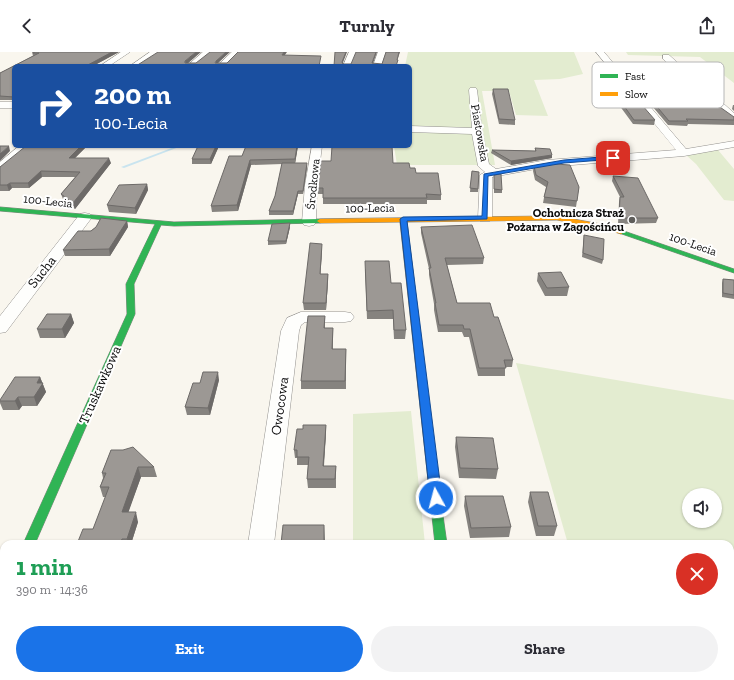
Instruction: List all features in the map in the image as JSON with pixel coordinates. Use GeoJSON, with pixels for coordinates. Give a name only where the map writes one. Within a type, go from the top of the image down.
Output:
{"type":"FeatureCollection","features":[{"type":"Feature","properties":{"kind":"street"},"geometry":{"type":"LineString","coordinates":[[107,64],[126,52]]}},
{"type":"Feature","properties":{"kind":"street"},"geometry":{"type":"LineString","coordinates":[[137,64],[155,52]]}},
{"type":"Feature","properties":{"kind":"street"},"geometry":{"type":"LineString","coordinates":[[193,64],[208,52]]}},
{"type":"Feature","properties":{"kind":"street"},"geometry":{"type":"LineString","coordinates":[[222,64],[236,52]]}},
{"type":"Feature","properties":{"kind":"street"},"geometry":{"type":"LineString","coordinates":[[348,64],[353,52]]}},
{"type":"Feature","properties":{"kind":"street"},"geometry":{"type":"LineString","coordinates":[[378,64],[382,52]]}},
{"type":"Feature","properties":{"kind":"street"},"geometry":{"type":"LineString","coordinates":[[600,52],[608,62]]}},
{"type":"Feature","properties":{"kind":"street"},"geometry":{"type":"LineString","coordinates":[[666,57],[672,62]]}},
{"type":"Feature","properties":{"kind":"street","name":"Piastowska"},"geometry":{"type":"LineString","coordinates":[[472,90],[477,131],[484,166],[494,173]]}},
{"type":"Feature","properties":{"kind":"street"},"geometry":{"type":"LineString","coordinates":[[0,105],[12,105]]}},
{"type":"Feature","properties":{"kind":"street"},"geometry":{"type":"LineString","coordinates":[[647,108],[684,153]]}},
{"type":"Feature","properties":{"kind":"street"},"geometry":{"type":"LineString","coordinates":[[723,108],[734,118]]}},
{"type":"Feature","properties":{"kind":"street"},"geometry":{"type":"LineString","coordinates":[[412,129],[477,131]]}},
{"type":"Feature","properties":{"kind":"street","name":"Piastowska"},"geometry":{"type":"LineString","coordinates":[[485,218],[486,175],[564,161],[684,153],[734,144]]}},
{"type":"Feature","properties":{"kind":"street"},"geometry":{"type":"LineString","coordinates":[[0,168],[24,148]]}},
{"type":"Feature","properties":{"kind":"street","name":"Środkowa"},"geometry":{"type":"LineString","coordinates":[[309,222],[311,185],[317,148]]}},
{"type":"Feature","properties":{"kind":"street","name":"100-Lecia"},"geometry":{"type":"LineString","coordinates":[[0,209],[158,224],[538,217],[582,222],[606,227],[734,271]]}},
{"type":"Feature","properties":{"kind":"street","name":"Sucha"},"geometry":{"type":"LineString","coordinates":[[0,328],[85,217]]}},
{"type":"Feature","properties":{"kind":"street"},"geometry":{"type":"LineString","coordinates":[[403,219],[441,540]]}},
{"type":"Feature","properties":{"kind":"street","name":"Truskawkowa"},"geometry":{"type":"LineString","coordinates":[[31,540],[131,314],[130,284],[158,224]]}},
{"type":"Feature","properties":{"kind":"street","name":"Owocowa"},"geometry":{"type":"LineString","coordinates":[[262,540],[290,331],[293,322],[301,317],[345,317]]}},
{"type":"Feature","properties":{"kind":"green space"},"geometry":{"type":"Polygon","coordinates":[[[408,52],[574,52],[583,74],[560,79],[534,80],[548,116],[516,115],[509,91],[482,91],[495,165],[397,165],[394,148],[412,148],[412,64],[405,64],[408,52]]]}},
{"type":"Feature","properties":{"kind":"green space"},"geometry":{"type":"Polygon","coordinates":[[[626,52],[734,52],[734,83],[724,75],[724,62],[707,62],[700,57],[628,55],[626,52]]]}},
{"type":"Feature","properties":{"kind":"green space"},"geometry":{"type":"Polygon","coordinates":[[[718,150],[734,169],[734,201],[724,200],[696,164],[686,155],[718,150]]]}},
{"type":"Feature","properties":{"kind":"green space"},"geometry":{"type":"Polygon","coordinates":[[[516,363],[734,400],[734,540],[567,540],[516,363]]]}},
{"type":"Feature","properties":{"kind":"green space"},"geometry":{"type":"Polygon","coordinates":[[[411,411],[425,540],[353,540],[353,414],[411,411]]]}},
{"type":"Feature","properties":{"kind":"building"},"geometry":{"type":"Polygon","coordinates":[[[112,52],[90,64],[18,64],[39,53],[33,53],[112,52]]]}},
{"type":"Feature","properties":{"kind":"building"},"geometry":{"type":"Polygon","coordinates":[[[158,52],[196,52],[185,61],[185,63],[196,63],[210,52],[226,52],[215,63],[227,63],[238,52],[284,52],[282,55],[321,56],[319,64],[139,64],[158,52]]]}},
{"type":"Feature","properties":{"kind":"building"},"geometry":{"type":"Polygon","coordinates":[[[335,52],[346,52],[342,62],[343,64],[334,64],[335,52]]]}},
{"type":"Feature","properties":{"kind":"building"},"geometry":{"type":"Polygon","coordinates":[[[356,52],[376,52],[372,63],[382,64],[351,64],[356,52]]]}},
{"type":"Feature","properties":{"kind":"building"},"geometry":{"type":"Polygon","coordinates":[[[386,52],[399,52],[397,64],[382,64],[386,52]]]}},
{"type":"Feature","properties":{"kind":"building"},"geometry":{"type":"Polygon","coordinates":[[[12,67],[12,97],[0,96],[0,73],[12,67]]]}},
{"type":"Feature","properties":{"kind":"building"},"geometry":{"type":"Polygon","coordinates":[[[493,89],[508,89],[515,120],[499,119],[493,89]]]}},
{"type":"Feature","properties":{"kind":"building"},"geometry":{"type":"Polygon","coordinates":[[[625,108],[645,108],[655,120],[634,120],[625,108]]]}},
{"type":"Feature","properties":{"kind":"building"},"geometry":{"type":"Polygon","coordinates":[[[658,108],[721,108],[734,117],[734,120],[686,119],[688,121],[669,121],[658,108]]]}},
{"type":"Feature","properties":{"kind":"building"},"geometry":{"type":"Polygon","coordinates":[[[0,146],[9,146],[0,154],[0,146]]]}},
{"type":"Feature","properties":{"kind":"building"},"geometry":{"type":"Polygon","coordinates":[[[24,148],[79,148],[69,158],[109,158],[73,203],[61,194],[80,172],[41,171],[28,183],[10,183],[7,185],[0,185],[0,167],[24,148]]]}},
{"type":"Feature","properties":{"kind":"building"},"geometry":{"type":"Polygon","coordinates":[[[197,148],[215,148],[210,159],[192,159],[197,148]]]}},
{"type":"Feature","properties":{"kind":"building"},"geometry":{"type":"Polygon","coordinates":[[[245,148],[297,148],[295,159],[250,160],[237,205],[211,206],[229,156],[242,156],[245,148]]]}},
{"type":"Feature","properties":{"kind":"building"},"geometry":{"type":"Polygon","coordinates":[[[332,148],[392,148],[393,163],[409,163],[410,168],[415,168],[416,173],[438,173],[441,195],[426,194],[427,198],[323,198],[323,188],[318,188],[321,161],[331,161],[332,148]]]}},
{"type":"Feature","properties":{"kind":"building"},"geometry":{"type":"Polygon","coordinates":[[[535,148],[550,149],[552,155],[511,161],[492,150],[536,151],[535,148]]]}},
{"type":"Feature","properties":{"kind":"building"},"geometry":{"type":"Polygon","coordinates":[[[282,163],[307,163],[303,191],[298,191],[293,211],[269,211],[275,196],[282,163]]]}},
{"type":"Feature","properties":{"kind":"building"},"geometry":{"type":"Polygon","coordinates":[[[554,163],[570,165],[579,187],[577,201],[544,197],[548,182],[536,175],[534,166],[554,163]]]}},
{"type":"Feature","properties":{"kind":"building"},"geometry":{"type":"Polygon","coordinates":[[[472,171],[479,172],[478,189],[470,188],[472,171]]]}},
{"type":"Feature","properties":{"kind":"building"},"geometry":{"type":"Polygon","coordinates":[[[501,174],[502,190],[494,189],[494,175],[501,174]]]}},
{"type":"Feature","properties":{"kind":"building"},"geometry":{"type":"Polygon","coordinates":[[[613,176],[638,178],[658,218],[619,218],[620,197],[624,197],[613,176]]]}},
{"type":"Feature","properties":{"kind":"building"},"geometry":{"type":"Polygon","coordinates":[[[147,184],[135,208],[107,205],[119,185],[147,184]]]}},
{"type":"Feature","properties":{"kind":"building"},"geometry":{"type":"Polygon","coordinates":[[[101,218],[127,221],[109,249],[63,250],[78,231],[91,231],[96,227],[101,218]]]}},
{"type":"Feature","properties":{"kind":"building"},"geometry":{"type":"Polygon","coordinates":[[[290,223],[286,241],[268,241],[272,224],[290,223]]]}},
{"type":"Feature","properties":{"kind":"building"},"geometry":{"type":"Polygon","coordinates":[[[472,225],[484,258],[445,258],[457,303],[490,303],[494,317],[498,317],[513,360],[504,360],[506,368],[479,368],[470,329],[464,329],[463,325],[439,325],[429,268],[431,268],[421,227],[472,225]]]}},
{"type":"Feature","properties":{"kind":"building"},"geometry":{"type":"Polygon","coordinates":[[[584,235],[604,239],[603,260],[583,253],[584,235]]]}},
{"type":"Feature","properties":{"kind":"building"},"geometry":{"type":"Polygon","coordinates":[[[310,243],[322,244],[320,274],[328,274],[326,303],[303,303],[310,243]]]}},
{"type":"Feature","properties":{"kind":"building"},"geometry":{"type":"Polygon","coordinates":[[[365,261],[389,261],[391,283],[401,283],[406,330],[394,330],[393,310],[367,311],[365,261]]]}},
{"type":"Feature","properties":{"kind":"building"},"geometry":{"type":"Polygon","coordinates":[[[561,272],[569,287],[547,288],[538,273],[561,272]]]}},
{"type":"Feature","properties":{"kind":"building"},"geometry":{"type":"Polygon","coordinates":[[[723,279],[734,280],[734,295],[723,293],[723,279]]]}},
{"type":"Feature","properties":{"kind":"building"},"geometry":{"type":"Polygon","coordinates":[[[47,314],[71,314],[62,329],[37,329],[47,314]]]}},
{"type":"Feature","properties":{"kind":"building"},"geometry":{"type":"Polygon","coordinates":[[[308,316],[325,316],[324,328],[333,328],[332,349],[346,349],[345,381],[301,381],[308,316]]]}},
{"type":"Feature","properties":{"kind":"building"},"geometry":{"type":"Polygon","coordinates":[[[203,372],[218,372],[208,408],[185,407],[193,383],[200,383],[203,372]]]}},
{"type":"Feature","properties":{"kind":"building"},"geometry":{"type":"Polygon","coordinates":[[[15,377],[40,377],[37,383],[43,383],[34,397],[18,397],[15,401],[0,401],[15,377]]]}},
{"type":"Feature","properties":{"kind":"building"},"geometry":{"type":"Polygon","coordinates":[[[303,425],[326,425],[323,466],[336,466],[335,479],[307,479],[309,457],[297,457],[297,450],[294,450],[297,429],[303,429],[303,425]]]}},
{"type":"Feature","properties":{"kind":"building"},"geometry":{"type":"Polygon","coordinates":[[[456,437],[493,438],[498,469],[460,468],[456,437]]]}},
{"type":"Feature","properties":{"kind":"building"},"geometry":{"type":"Polygon","coordinates":[[[133,447],[154,467],[138,467],[122,512],[136,512],[127,539],[79,540],[83,529],[93,529],[109,487],[100,487],[106,473],[102,473],[111,450],[123,450],[133,447]]]}},
{"type":"Feature","properties":{"kind":"building"},"geometry":{"type":"Polygon","coordinates":[[[530,492],[548,492],[557,526],[538,526],[530,492]]]}},
{"type":"Feature","properties":{"kind":"building"},"geometry":{"type":"Polygon","coordinates":[[[465,496],[503,496],[511,527],[471,528],[465,496]]]}},
{"type":"Feature","properties":{"kind":"building"},"geometry":{"type":"Polygon","coordinates":[[[283,525],[324,525],[324,540],[281,540],[283,525]]]}},
{"type":"Feature","properties":{"kind":"waterway"},"geometry":{"type":"LineString","coordinates":[[123,167],[175,148]]}},
{"type":"Feature","properties":{"kind":"traffic: fast"},"geometry":{"type":"LineString","coordinates":[[0,209],[174,224],[320,221]]}},
{"type":"Feature","properties":{"kind":"traffic: fast"},"geometry":{"type":"LineString","coordinates":[[31,540],[131,314],[130,284],[158,224]]}},
{"type":"Feature","properties":{"kind":"traffic: fast"},"geometry":{"type":"LineString","coordinates":[[621,232],[734,271]]}},
{"type":"Feature","properties":{"kind":"traffic: fast"},"geometry":{"type":"LineString","coordinates":[[433,480],[440,540]]}},
{"type":"Feature","properties":{"kind":"traffic: slow"},"geometry":{"type":"LineString","coordinates":[[320,221],[557,218],[606,227],[621,232]]}},
{"type":"Feature","properties":{"kind":"traffic: slow"},"geometry":{"type":"LineString","coordinates":[[403,219],[433,480]]}},
{"type":"Feature","properties":{"kind":"place","name":"Ochotnicza Straż Pożarna w Zagościńcu"},"geometry":{"type":"Point","coordinates":[632,220]}},
{"type":"Feature","properties":{"kind":"route"},"geometry":{"type":"LineString","coordinates":[[436,498],[403,219],[485,218],[486,175],[564,161],[613,158]]}}]}
